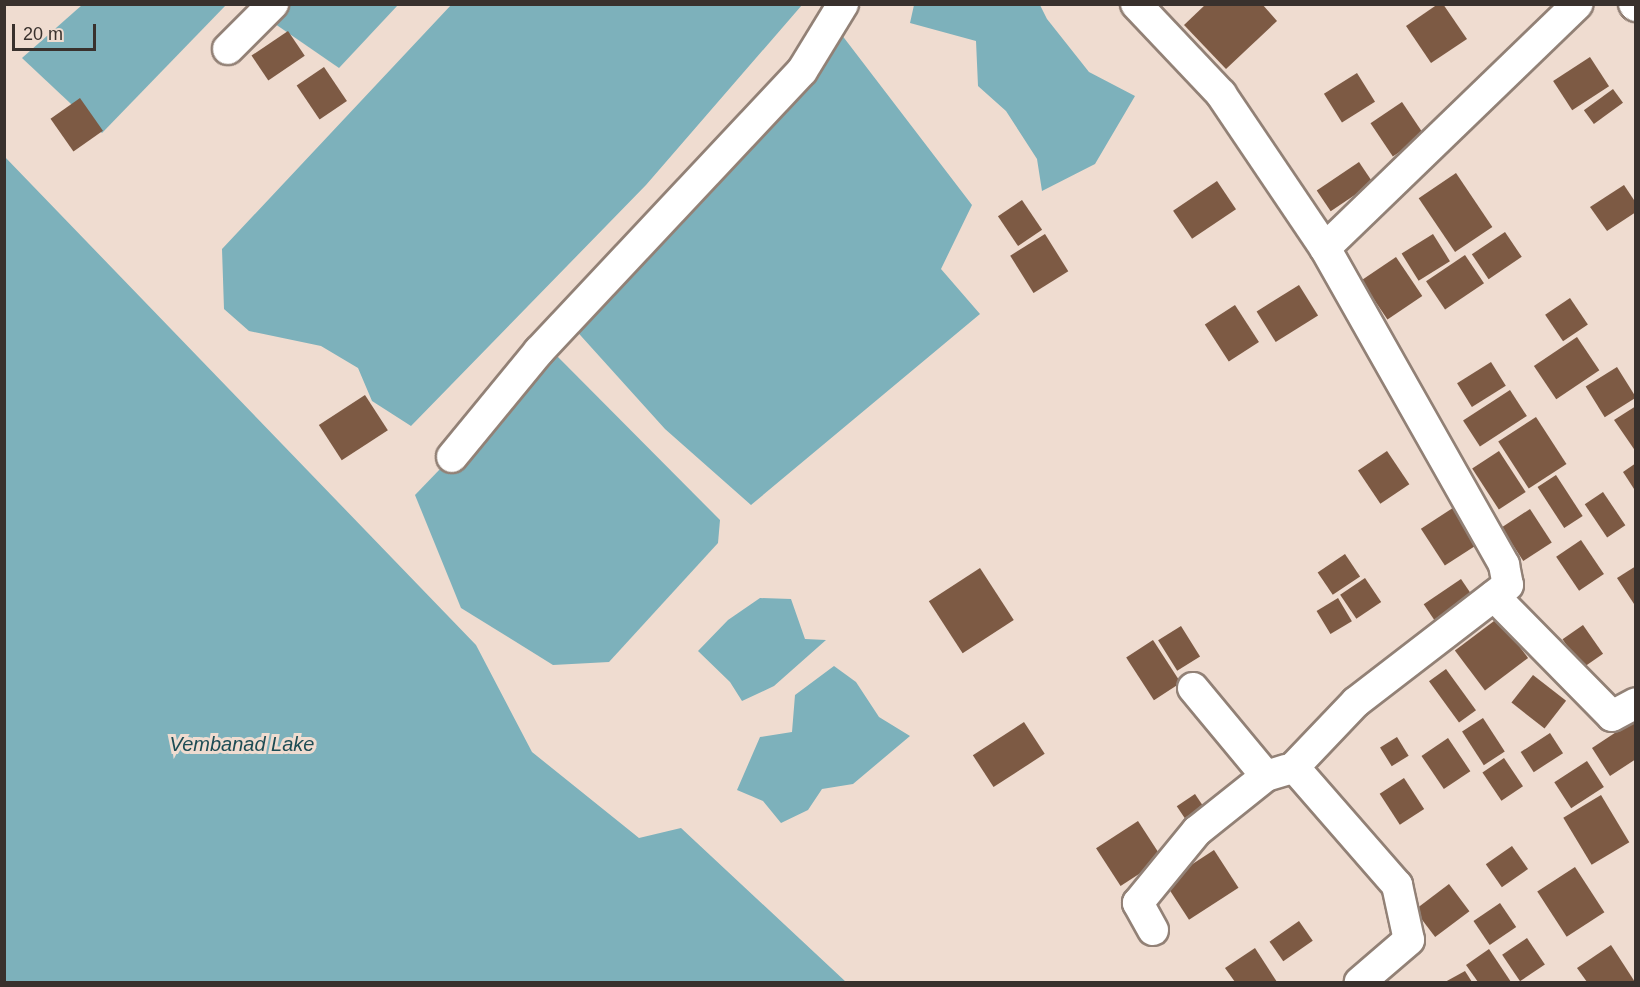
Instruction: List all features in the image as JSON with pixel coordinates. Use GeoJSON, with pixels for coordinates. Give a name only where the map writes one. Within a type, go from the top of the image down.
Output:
{"type":"FeatureCollection","features":[{"type":"Feature","properties":{"kind":"street"},"geometry":{"type":"LineString","coordinates":[[228,49],[273,4]]}},
{"type":"Feature","properties":{"kind":"street"},"geometry":{"type":"LineString","coordinates":[[452,457],[538,351],[802,71],[843,4]]}},
{"type":"Feature","properties":{"kind":"street"},"geometry":{"type":"LineString","coordinates":[[1136,4],[1221,94],[1325,248],[1504,565],[1508,585],[1356,702],[1294,767],[1266,776],[1197,831],[1138,903],[1153,930]]}},
{"type":"Feature","properties":{"kind":"street"},"geometry":{"type":"LineString","coordinates":[[1325,248],[1578,4]]}},
{"type":"Feature","properties":{"kind":"street"},"geometry":{"type":"LineString","coordinates":[[1494,596],[1612,716],[1635,703]]}},
{"type":"Feature","properties":{"kind":"street"},"geometry":{"type":"LineString","coordinates":[[1193,688],[1266,776]]}},
{"type":"Feature","properties":{"kind":"street"},"geometry":{"type":"LineString","coordinates":[[1294,767],[1397,885],[1409,940],[1360,982]]}},
{"type":"Feature","properties":{"kind":"water"},"geometry":{"type":"Polygon","coordinates":[[[452,4],[802,5],[646,185],[411,426],[372,401],[358,368],[321,346],[249,331],[224,309],[222,249],[452,4]]]}},
{"type":"Feature","properties":{"kind":"water"},"geometry":{"type":"Polygon","coordinates":[[[82,5],[226,5],[102,133],[22,58],[82,5]]]}},
{"type":"Feature","properties":{"kind":"water"},"geometry":{"type":"Polygon","coordinates":[[[278,5],[398,5],[339,68],[265,17],[278,5]]]}},
{"type":"Feature","properties":{"kind":"water"},"geometry":{"type":"Polygon","coordinates":[[[914,5],[1040,5],[1047,19],[1089,72],[1135,96],[1095,164],[1042,191],[1037,159],[1006,111],[978,86],[976,41],[910,23],[914,5]]]}},
{"type":"Feature","properties":{"kind":"water"},"geometry":{"type":"Polygon","coordinates":[[[838,30],[972,205],[941,269],[980,314],[751,505],[665,429],[572,326],[838,30]]]}},
{"type":"Feature","properties":{"kind":"water","name":"Vembanad Lake"},"geometry":{"type":"Polygon","coordinates":[[[4,156],[476,645],[532,752],[639,838],[681,828],[846,982],[5,982],[4,156]]]}},
{"type":"Feature","properties":{"kind":"water"},"geometry":{"type":"Polygon","coordinates":[[[553,352],[720,520],[718,543],[609,662],[553,665],[461,608],[415,495],[553,352]]]}},
{"type":"Feature","properties":{"kind":"water"},"geometry":{"type":"Polygon","coordinates":[[[760,598],[791,599],[805,639],[826,640],[774,686],[742,701],[730,682],[698,651],[728,620],[760,598]]]}},
{"type":"Feature","properties":{"kind":"water"},"geometry":{"type":"Polygon","coordinates":[[[834,666],[856,682],[879,717],[910,736],[853,784],[822,789],[808,810],[781,823],[763,801],[737,790],[760,737],[792,732],[795,695],[834,666]]]}},
{"type":"Feature","properties":{"kind":"building"},"geometry":{"type":"Polygon","coordinates":[[[1206,4],[1262,4],[1277,21],[1226,69],[1184,25],[1206,4]]]}},
{"type":"Feature","properties":{"kind":"building"},"geometry":{"type":"Polygon","coordinates":[[[1438,4],[1443,4],[1467,39],[1431,63],[1406,26],[1438,4]]]}},
{"type":"Feature","properties":{"kind":"building"},"geometry":{"type":"Polygon","coordinates":[[[288,31],[305,56],[268,80],[252,56],[288,31]]]}},
{"type":"Feature","properties":{"kind":"building"},"geometry":{"type":"Polygon","coordinates":[[[1590,57],[1609,86],[1572,110],[1553,81],[1590,57]]]}},
{"type":"Feature","properties":{"kind":"building"},"geometry":{"type":"Polygon","coordinates":[[[324,67],[347,101],[320,119],[297,85],[324,67]]]}},
{"type":"Feature","properties":{"kind":"building"},"geometry":{"type":"Polygon","coordinates":[[[1357,73],[1375,102],[1342,123],[1324,94],[1357,73]]]}},
{"type":"Feature","properties":{"kind":"building"},"geometry":{"type":"Polygon","coordinates":[[[1613,89],[1623,103],[1594,124],[1584,110],[1613,89]]]}},
{"type":"Feature","properties":{"kind":"building"},"geometry":{"type":"Polygon","coordinates":[[[80,98],[103,131],[73,151],[51,119],[80,98]]]}},
{"type":"Feature","properties":{"kind":"building"},"geometry":{"type":"Polygon","coordinates":[[[1402,102],[1424,135],[1393,156],[1370,123],[1402,102]]]}},
{"type":"Feature","properties":{"kind":"building"},"geometry":{"type":"Polygon","coordinates":[[[1359,162],[1373,183],[1331,211],[1317,191],[1359,162]]]}},
{"type":"Feature","properties":{"kind":"building"},"geometry":{"type":"Polygon","coordinates":[[[1456,173],[1492,227],[1455,252],[1419,198],[1456,173]]]}},
{"type":"Feature","properties":{"kind":"building"},"geometry":{"type":"Polygon","coordinates":[[[1217,181],[1236,209],[1192,239],[1173,211],[1217,181]]]}},
{"type":"Feature","properties":{"kind":"building"},"geometry":{"type":"Polygon","coordinates":[[[1624,185],[1636,203],[1636,212],[1607,231],[1590,207],[1624,185]]]}},
{"type":"Feature","properties":{"kind":"building"},"geometry":{"type":"Polygon","coordinates":[[[1022,200],[1042,230],[1018,246],[998,216],[1022,200]]]}},
{"type":"Feature","properties":{"kind":"building"},"geometry":{"type":"Polygon","coordinates":[[[1505,232],[1522,257],[1489,279],[1472,254],[1505,232]]]}},
{"type":"Feature","properties":{"kind":"building"},"geometry":{"type":"Polygon","coordinates":[[[1045,234],[1068,271],[1034,293],[1010,256],[1045,234]]]}},
{"type":"Feature","properties":{"kind":"building"},"geometry":{"type":"Polygon","coordinates":[[[1433,234],[1450,261],[1419,281],[1402,254],[1433,234]]]}},
{"type":"Feature","properties":{"kind":"building"},"geometry":{"type":"Polygon","coordinates":[[[1465,255],[1484,283],[1445,309],[1426,281],[1465,255]]]}},
{"type":"Feature","properties":{"kind":"building"},"geometry":{"type":"Polygon","coordinates":[[[1396,257],[1422,296],[1387,319],[1361,280],[1396,257]]]}},
{"type":"Feature","properties":{"kind":"building"},"geometry":{"type":"Polygon","coordinates":[[[1299,285],[1318,316],[1276,342],[1257,311],[1299,285]]]}},
{"type":"Feature","properties":{"kind":"building"},"geometry":{"type":"Polygon","coordinates":[[[1570,298],[1588,325],[1563,341],[1545,315],[1570,298]]]}},
{"type":"Feature","properties":{"kind":"building"},"geometry":{"type":"Polygon","coordinates":[[[1235,305],[1259,342],[1229,362],[1205,325],[1235,305]]]}},
{"type":"Feature","properties":{"kind":"building"},"geometry":{"type":"Polygon","coordinates":[[[1577,337],[1599,370],[1556,399],[1534,366],[1577,337]]]}},
{"type":"Feature","properties":{"kind":"building"},"geometry":{"type":"Polygon","coordinates":[[[1491,362],[1506,386],[1472,407],[1457,383],[1491,362]]]}},
{"type":"Feature","properties":{"kind":"building"},"geometry":{"type":"Polygon","coordinates":[[[1617,367],[1636,398],[1605,417],[1586,387],[1617,367]]]}},
{"type":"Feature","properties":{"kind":"building"},"geometry":{"type":"Polygon","coordinates":[[[1510,390],[1527,416],[1480,446],[1463,420],[1510,390]]]}},
{"type":"Feature","properties":{"kind":"building"},"geometry":{"type":"Polygon","coordinates":[[[365,395],[388,430],[342,460],[319,425],[365,395]]]}},
{"type":"Feature","properties":{"kind":"building"},"geometry":{"type":"Polygon","coordinates":[[[1636,406],[1636,452],[1614,420],[1636,406]]]}},
{"type":"Feature","properties":{"kind":"building"},"geometry":{"type":"Polygon","coordinates":[[[1536,417],[1566,464],[1529,488],[1498,442],[1536,417]]]}},
{"type":"Feature","properties":{"kind":"building"},"geometry":{"type":"Polygon","coordinates":[[[1387,451],[1409,484],[1380,504],[1358,471],[1387,451]]]}},
{"type":"Feature","properties":{"kind":"building"},"geometry":{"type":"Polygon","coordinates":[[[1499,451],[1526,492],[1499,510],[1472,468],[1499,451]]]}},
{"type":"Feature","properties":{"kind":"building"},"geometry":{"type":"Polygon","coordinates":[[[1636,463],[1636,492],[1623,472],[1636,463]]]}},
{"type":"Feature","properties":{"kind":"building"},"geometry":{"type":"Polygon","coordinates":[[[1556,475],[1583,516],[1564,528],[1538,487],[1556,475]]]}},
{"type":"Feature","properties":{"kind":"building"},"geometry":{"type":"Polygon","coordinates":[[[1603,492],[1625,525],[1607,537],[1585,504],[1603,492]]]}},
{"type":"Feature","properties":{"kind":"building"},"geometry":{"type":"Polygon","coordinates":[[[1462,502],[1486,539],[1445,566],[1421,529],[1462,502]]]}},
{"type":"Feature","properties":{"kind":"building"},"geometry":{"type":"Polygon","coordinates":[[[1530,509],[1552,543],[1523,561],[1501,528],[1530,509]]]}},
{"type":"Feature","properties":{"kind":"building"},"geometry":{"type":"Polygon","coordinates":[[[1581,540],[1604,574],[1579,591],[1556,557],[1581,540]]]}},
{"type":"Feature","properties":{"kind":"building"},"geometry":{"type":"Polygon","coordinates":[[[1345,554],[1360,576],[1333,595],[1318,572],[1345,554]]]}},
{"type":"Feature","properties":{"kind":"building"},"geometry":{"type":"Polygon","coordinates":[[[1636,566],[1636,607],[1617,578],[1636,566]]]}},
{"type":"Feature","properties":{"kind":"building"},"geometry":{"type":"Polygon","coordinates":[[[980,568],[1014,620],[963,653],[929,601],[980,568]]]}},
{"type":"Feature","properties":{"kind":"building"},"geometry":{"type":"Polygon","coordinates":[[[1365,578],[1381,602],[1356,619],[1340,595],[1365,578]]]}},
{"type":"Feature","properties":{"kind":"building"},"geometry":{"type":"Polygon","coordinates":[[[1461,579],[1477,603],[1440,628],[1424,604],[1461,579]]]}},
{"type":"Feature","properties":{"kind":"building"},"geometry":{"type":"Polygon","coordinates":[[[1338,598],[1352,621],[1330,634],[1317,611],[1338,598]]]}},
{"type":"Feature","properties":{"kind":"building"},"geometry":{"type":"Polygon","coordinates":[[[1498,618],[1528,658],[1485,690],[1455,650],[1498,618]]]}},
{"type":"Feature","properties":{"kind":"building"},"geometry":{"type":"Polygon","coordinates":[[[1583,625],[1603,654],[1583,668],[1563,639],[1583,625]]]}},
{"type":"Feature","properties":{"kind":"building"},"geometry":{"type":"Polygon","coordinates":[[[1181,626],[1200,657],[1177,671],[1158,640],[1181,626]]]}},
{"type":"Feature","properties":{"kind":"building"},"geometry":{"type":"Polygon","coordinates":[[[1153,640],[1181,683],[1154,700],[1126,657],[1153,640]]]}},
{"type":"Feature","properties":{"kind":"building"},"geometry":{"type":"Polygon","coordinates":[[[1446,669],[1476,710],[1459,723],[1429,681],[1446,669]]]}},
{"type":"Feature","properties":{"kind":"building"},"geometry":{"type":"Polygon","coordinates":[[[1533,675],[1566,701],[1545,728],[1511,703],[1533,675]]]}},
{"type":"Feature","properties":{"kind":"building"},"geometry":{"type":"Polygon","coordinates":[[[1483,718],[1505,752],[1484,765],[1462,732],[1483,718]]]}},
{"type":"Feature","properties":{"kind":"building"},"geometry":{"type":"Polygon","coordinates":[[[1636,719],[1636,759],[1610,776],[1592,748],[1636,719]]]}},
{"type":"Feature","properties":{"kind":"building"},"geometry":{"type":"Polygon","coordinates":[[[1024,722],[1045,754],[994,787],[973,755],[1024,722]]]}},
{"type":"Feature","properties":{"kind":"building"},"geometry":{"type":"Polygon","coordinates":[[[1550,733],[1563,753],[1534,772],[1521,752],[1550,733]]]}},
{"type":"Feature","properties":{"kind":"building"},"geometry":{"type":"Polygon","coordinates":[[[1397,737],[1409,756],[1392,766],[1380,748],[1397,737]]]}},
{"type":"Feature","properties":{"kind":"building"},"geometry":{"type":"Polygon","coordinates":[[[1448,738],[1470,771],[1444,789],[1421,756],[1448,738]]]}},
{"type":"Feature","properties":{"kind":"building"},"geometry":{"type":"Polygon","coordinates":[[[1504,758],[1523,786],[1501,801],[1482,773],[1504,758]]]}},
{"type":"Feature","properties":{"kind":"building"},"geometry":{"type":"Polygon","coordinates":[[[1587,761],[1604,787],[1571,808],[1554,782],[1587,761]]]}},
{"type":"Feature","properties":{"kind":"building"},"geometry":{"type":"Polygon","coordinates":[[[1404,778],[1424,809],[1400,825],[1380,794],[1404,778]]]}},
{"type":"Feature","properties":{"kind":"building"},"geometry":{"type":"Polygon","coordinates":[[[1195,794],[1207,812],[1189,825],[1177,806],[1195,794]]]}},
{"type":"Feature","properties":{"kind":"building"},"geometry":{"type":"Polygon","coordinates":[[[1601,795],[1629,842],[1592,865],[1563,818],[1601,795]]]}},
{"type":"Feature","properties":{"kind":"building"},"geometry":{"type":"Polygon","coordinates":[[[1138,821],[1163,859],[1121,886],[1096,848],[1138,821]]]}},
{"type":"Feature","properties":{"kind":"building"},"geometry":{"type":"Polygon","coordinates":[[[1512,846],[1528,869],[1502,887],[1486,864],[1512,846]]]}},
{"type":"Feature","properties":{"kind":"building"},"geometry":{"type":"Polygon","coordinates":[[[1214,850],[1239,888],[1189,920],[1165,882],[1214,850]]]}},
{"type":"Feature","properties":{"kind":"building"},"geometry":{"type":"Polygon","coordinates":[[[1575,867],[1604,912],[1567,937],[1537,892],[1575,867]]]}},
{"type":"Feature","properties":{"kind":"building"},"geometry":{"type":"Polygon","coordinates":[[[1449,884],[1469,911],[1435,937],[1415,910],[1449,884]]]}},
{"type":"Feature","properties":{"kind":"building"},"geometry":{"type":"Polygon","coordinates":[[[1500,903],[1516,927],[1490,945],[1473,921],[1500,903]]]}},
{"type":"Feature","properties":{"kind":"building"},"geometry":{"type":"Polygon","coordinates":[[[1299,921],[1313,941],[1283,961],[1270,942],[1299,921]]]}},
{"type":"Feature","properties":{"kind":"building"},"geometry":{"type":"Polygon","coordinates":[[[1527,938],[1545,965],[1520,981],[1502,955],[1527,938]]]}},
{"type":"Feature","properties":{"kind":"building"},"geometry":{"type":"Polygon","coordinates":[[[1611,945],[1635,982],[1587,982],[1577,968],[1611,945]]]}},
{"type":"Feature","properties":{"kind":"building"},"geometry":{"type":"Polygon","coordinates":[[[1255,948],[1277,982],[1235,982],[1225,968],[1255,948]]]}},
{"type":"Feature","properties":{"kind":"building"},"geometry":{"type":"Polygon","coordinates":[[[1489,949],[1511,982],[1478,982],[1466,965],[1489,949]]]}},
{"type":"Feature","properties":{"kind":"building"},"geometry":{"type":"Polygon","coordinates":[[[1465,971],[1472,982],[1445,982],[1465,971]]]}}]}
